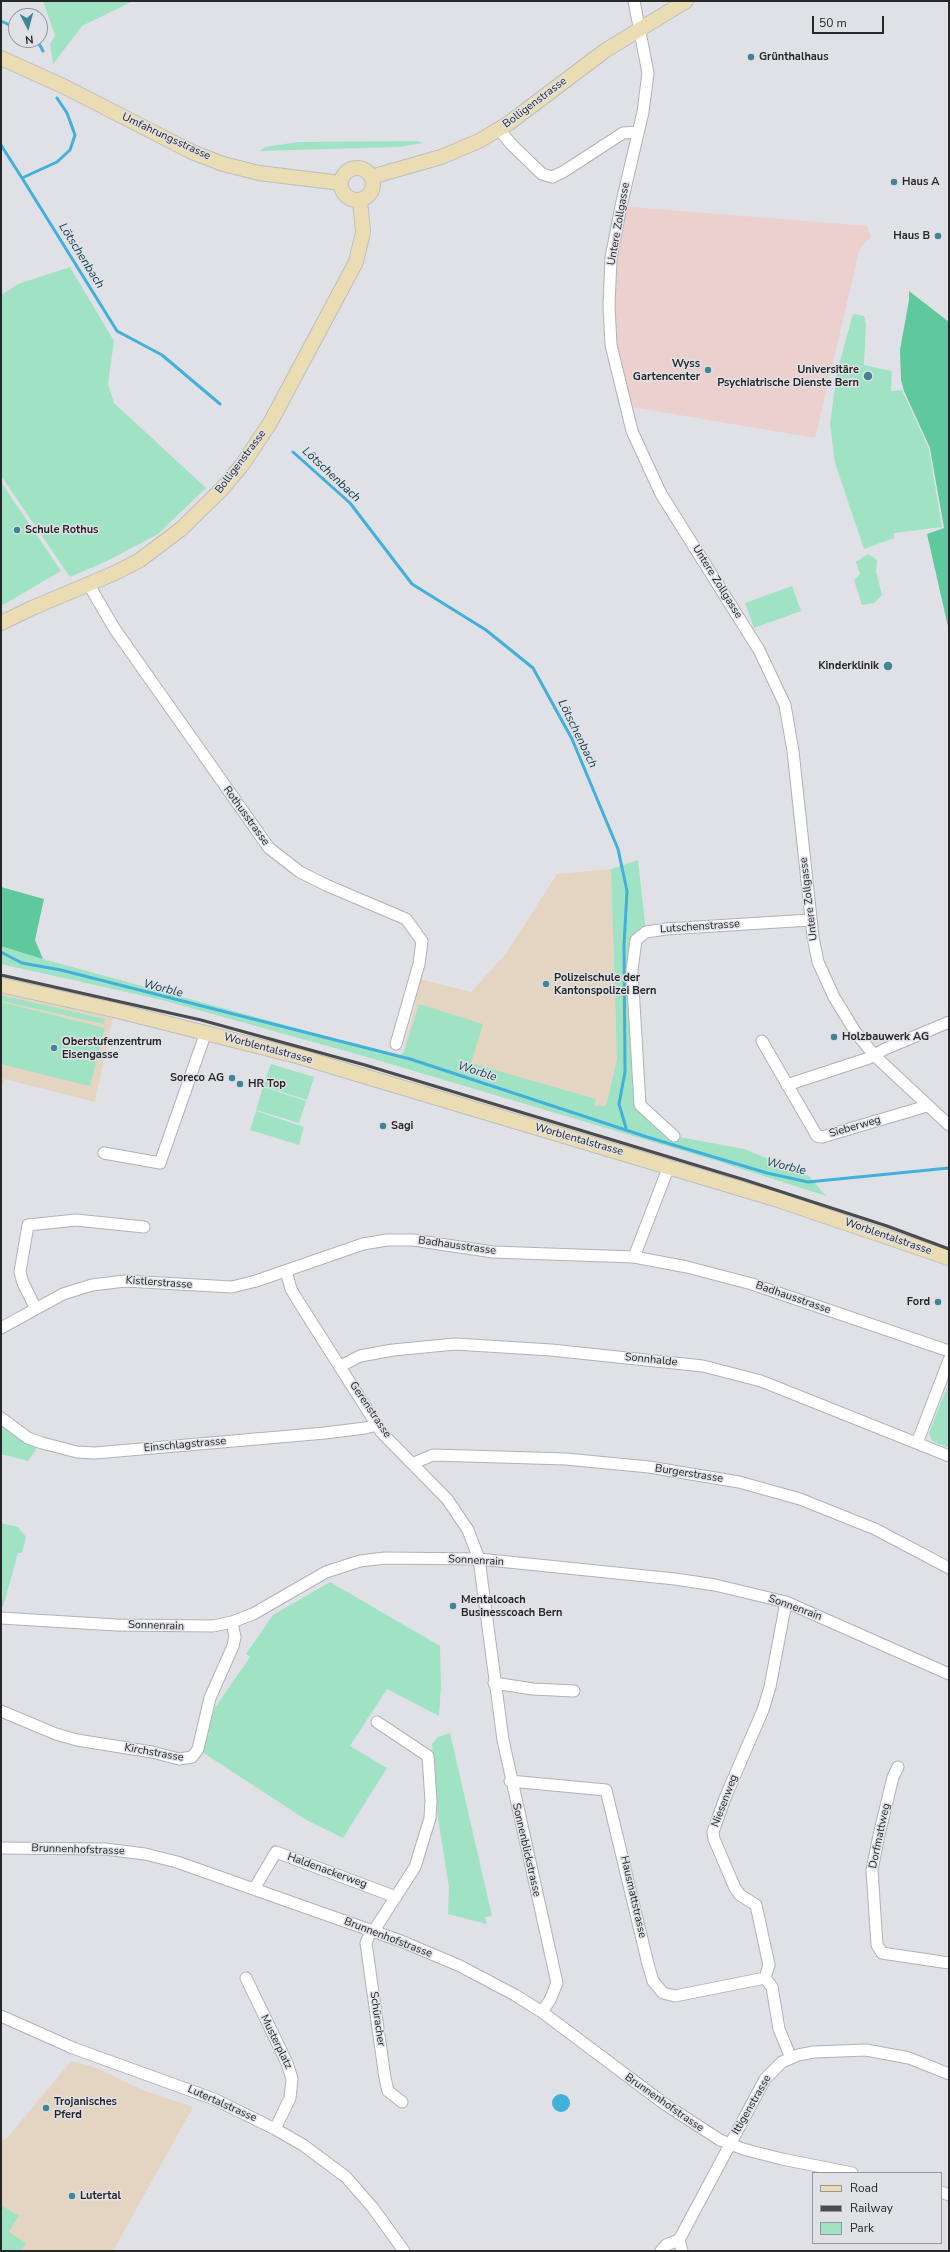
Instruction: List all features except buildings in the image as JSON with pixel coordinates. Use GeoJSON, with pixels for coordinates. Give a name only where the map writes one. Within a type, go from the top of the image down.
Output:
{"type":"FeatureCollection","features":[{"type":"Feature","properties":{"kind":"main road","name":"Bolligenstrasse"},"geometry":{"type":"LineString","coordinates":[[371,177],[441,157],[479,141],[499,129],[600,54],[686,1]]}},
{"type":"Feature","properties":{"kind":"main road","name":"Umfahrungsstrasse"},"geometry":{"type":"LineString","coordinates":[[1,58],[65,87],[192,152],[223,164],[259,173],[341,183]]}},
{"type":"Feature","properties":{"kind":"main road"},"geometry":{"type":"LineString","coordinates":[[354,169],[364,170],[371,177],[371,191],[360,200],[352,199],[344,195],[341,183],[345,174],[354,169]]}},
{"type":"Feature","properties":{"kind":"main road","name":"Bolligenstrasse"},"geometry":{"type":"LineString","coordinates":[[1,623],[89,585],[140,560],[170,538],[208,504],[249,454],[270,423],[356,262],[361,248],[363,232],[360,200]]}},
{"type":"Feature","properties":{"kind":"main road","name":"Worblentalstrasse"},"geometry":{"type":"LineString","coordinates":[[1,985],[206,1032],[297,1056],[669,1166],[775,1199],[949,1258]]}},
{"type":"Feature","properties":{"kind":"street","name":"Untere Zollgasse"},"geometry":{"type":"LineString","coordinates":[[634,1],[648,72],[638,132],[611,258],[609,306],[611,345],[632,431],[661,494],[759,650],[785,705],[793,751],[810,920],[818,962],[834,997],[856,1033],[875,1056],[949,1125]]}},
{"type":"Feature","properties":{"kind":"street"},"geometry":{"type":"LineString","coordinates":[[499,129],[511,144],[542,174],[552,177],[563,172],[623,133],[638,132]]}},
{"type":"Feature","properties":{"kind":"street","name":"Rothusstrasse"},"geometry":{"type":"LineString","coordinates":[[89,585],[114,628],[269,848],[300,872],[313,879],[406,919],[422,941],[419,964],[396,1044]]}},
{"type":"Feature","properties":{"kind":"street","name":"Lutschenstrasse"},"geometry":{"type":"LineString","coordinates":[[674,1136],[640,1105],[632,970],[636,940],[646,932],[666,929],[810,920]]}},
{"type":"Feature","properties":{"kind":"street"},"geometry":{"type":"LineString","coordinates":[[787,1085],[875,1056],[885,1049],[949,1022]]}},
{"type":"Feature","properties":{"kind":"street"},"geometry":{"type":"LineString","coordinates":[[104,1153],[160,1163],[206,1032]]}},
{"type":"Feature","properties":{"kind":"street","name":"Sieberweg"},"geometry":{"type":"LineString","coordinates":[[762,1041],[817,1136],[822,1137],[927,1106]]}},
{"type":"Feature","properties":{"kind":"street"},"geometry":{"type":"LineString","coordinates":[[634,1257],[669,1166]]}},
{"type":"Feature","properties":{"kind":"street"},"geometry":{"type":"LineString","coordinates":[[36,1309],[22,1283],[20,1272],[28,1225],[76,1220],[144,1227]]}},
{"type":"Feature","properties":{"kind":"street","name":"Badhausstrasse"},"geometry":{"type":"LineString","coordinates":[[286,1272],[363,1244],[387,1240],[413,1240],[493,1252],[634,1257],[687,1267],[752,1284],[949,1351]]}},
{"type":"Feature","properties":{"kind":"street","name":"Kistlerstrasse"},"geometry":{"type":"LineString","coordinates":[[1,1328],[73,1290],[109,1282],[134,1281],[224,1288],[243,1285],[286,1272]]}},
{"type":"Feature","properties":{"kind":"street","name":"Gerenstrasse"},"geometry":{"type":"LineString","coordinates":[[286,1272],[291,1289],[382,1432],[448,1499],[468,1530],[479,1559]]}},
{"type":"Feature","properties":{"kind":"street","name":"Sonnhalde"},"geometry":{"type":"LineString","coordinates":[[341,1366],[366,1355],[455,1344],[551,1350],[703,1366],[761,1381],[949,1456]]}},
{"type":"Feature","properties":{"kind":"street"},"geometry":{"type":"LineString","coordinates":[[917,1443],[949,1360]]}},
{"type":"Feature","properties":{"kind":"street","name":"Einschlagstrasse"},"geometry":{"type":"LineString","coordinates":[[1,1418],[28,1438],[77,1452],[95,1453],[325,1433],[365,1428],[377,1424]]}},
{"type":"Feature","properties":{"kind":"street","name":"Burgerstrasse"},"geometry":{"type":"LineString","coordinates":[[414,1463],[433,1455],[566,1459],[649,1467],[740,1482],[800,1499],[875,1529],[949,1568]]}},
{"type":"Feature","properties":{"kind":"street","name":"Sonnenrain"},"geometry":{"type":"LineString","coordinates":[[1,1618],[190,1628],[213,1626],[232,1622],[254,1614],[326,1572],[347,1564],[385,1558],[479,1559],[675,1579],[716,1585],[786,1602],[949,1674]]}},
{"type":"Feature","properties":{"kind":"street","name":"Sonnenblickstrasse"},"geometry":{"type":"LineString","coordinates":[[479,1559],[494,1683],[510,1782],[557,1983],[550,2000],[542,2012]]}},
{"type":"Feature","properties":{"kind":"street","name":"Niesenweg"},"geometry":{"type":"LineString","coordinates":[[765,1978],[769,1965],[756,1905],[740,1895],[734,1888],[714,1838],[714,1832],[725,1798],[763,1710],[770,1687],[786,1602]]}},
{"type":"Feature","properties":{"kind":"street","name":"Kirchstrasse"},"geometry":{"type":"LineString","coordinates":[[1,1711],[56,1734],[77,1740],[152,1752],[179,1759],[192,1757],[198,1749],[210,1698],[232,1648],[235,1637],[232,1622]]}},
{"type":"Feature","properties":{"kind":"street"},"geometry":{"type":"LineString","coordinates":[[494,1683],[532,1689],[574,1691]]}},
{"type":"Feature","properties":{"kind":"street"},"geometry":{"type":"LineString","coordinates":[[372,1931],[415,1867],[430,1818],[432,1801],[428,1756],[377,1722]]}},
{"type":"Feature","properties":{"kind":"street","name":"Dorfmattweg"},"geometry":{"type":"LineString","coordinates":[[898,1767],[893,1777],[882,1820],[872,1870],[877,1945],[882,1953],[949,1964]]}},
{"type":"Feature","properties":{"kind":"street","name":"Hausmattstrasse"},"geometry":{"type":"LineString","coordinates":[[510,1782],[606,1790],[648,1964],[653,1981],[664,1992],[675,1996],[765,1978]]}},
{"type":"Feature","properties":{"kind":"street","name":"Brunnenhofstrasse"},"geometry":{"type":"LineString","coordinates":[[1,1848],[59,1848],[134,1852],[177,1862],[372,1931],[460,1966],[512,1994],[542,2012],[681,2116],[730,2144],[782,2159],[847,2172]]}},
{"type":"Feature","properties":{"kind":"street","name":"Haldenackerweg"},"geometry":{"type":"LineString","coordinates":[[254,1889],[276,1852],[396,1897]]}},
{"type":"Feature","properties":{"kind":"street","name":"Schüracher"},"geometry":{"type":"LineString","coordinates":[[372,1931],[366,1943],[385,2078],[388,2091],[402,2102]]}},
{"type":"Feature","properties":{"kind":"street","name":"Musterplatz"},"geometry":{"type":"LineString","coordinates":[[246,1978],[287,2063],[292,2079],[290,2098],[275,2129]]}},
{"type":"Feature","properties":{"kind":"street"},"geometry":{"type":"LineString","coordinates":[[765,1978],[772,1987],[779,2029],[790,2058]]}},
{"type":"Feature","properties":{"kind":"street","name":"Lutertalstrasse"},"geometry":{"type":"LineString","coordinates":[[1,2016],[66,2046],[214,2099],[275,2129],[314,2152],[346,2177],[366,2199],[404,2251]]}},
{"type":"Feature","properties":{"kind":"street","name":"Ittigenstrasse"},"geometry":{"type":"LineString","coordinates":[[679,2240],[765,2079],[776,2067],[790,2058],[814,2052],[846,2049],[872,2050],[908,2058],[949,2074]]}},
{"type":"Feature","properties":{"kind":"street"},"geometry":{"type":"LineString","coordinates":[[661,2251],[666,2245],[679,2240],[682,2251]]}},
{"type":"Feature","properties":{"kind":"shaded area"},"geometry":{"type":"Polygon","coordinates":[[[621,206],[867,226],[871,237],[860,248],[815,438],[626,406],[609,308],[621,206]]]}},
{"type":"Feature","properties":{"kind":"shaded area","name":"Polizeischule der Kantonspolizei Bern"},"geometry":{"type":"Polygon","coordinates":[[[611,869],[617,1059],[606,1106],[594,1106],[403,1052],[416,1001],[415,978],[471,992],[504,956],[557,874],[611,869]]]}},
{"type":"Feature","properties":{"kind":"shaded area","name":"Oberstufenzentrum Eisengasse"},"geometry":{"type":"Polygon","coordinates":[[[1,993],[113,1017],[95,1102],[4,1079],[1,1092],[1,993]]]}},
{"type":"Feature","properties":{"kind":"shaded area","name":"Lutertal"},"geometry":{"type":"Polygon","coordinates":[[[71,2061],[97,2068],[140,2089],[193,2107],[113,2251],[1,2251],[1,2140],[6,2139],[71,2061]]]}},
{"type":"Feature","properties":{"kind":"green space"},"geometry":{"type":"Polygon","coordinates":[[[43,1],[133,1],[82,26],[53,64],[50,44],[55,36],[48,16],[48,8],[45,8],[43,1]]]}},
{"type":"Feature","properties":{"kind":"green space"},"geometry":{"type":"Polygon","coordinates":[[[417,141],[423,143],[399,147],[260,151],[265,147],[298,142],[417,141]]]}},
{"type":"Feature","properties":{"kind":"green space"},"geometry":{"type":"Polygon","coordinates":[[[70,267],[114,341],[108,384],[114,403],[206,488],[158,534],[107,561],[70,577],[1,476],[1,295],[18,284],[70,267]]]}},
{"type":"Feature","properties":{"kind":"green space"},"geometry":{"type":"Polygon","coordinates":[[[909,291],[949,322],[949,631],[927,534],[944,528],[930,448],[904,391],[901,380],[900,350],[909,300],[909,291]]]}},
{"type":"Feature","properties":{"kind":"green space"},"geometry":{"type":"Polygon","coordinates":[[[853,314],[864,316],[866,323],[864,365],[892,371],[891,391],[902,390],[929,449],[942,527],[894,533],[894,538],[864,549],[835,463],[830,424],[837,372],[853,314]]]}},
{"type":"Feature","properties":{"kind":"green space","name":"Schule Rothus"},"geometry":{"type":"Polygon","coordinates":[[[1,482],[61,571],[1,606],[1,482]]]}},
{"type":"Feature","properties":{"kind":"green space"},"geometry":{"type":"Polygon","coordinates":[[[868,554],[877,560],[876,571],[882,595],[874,603],[862,605],[854,580],[860,574],[856,562],[868,554]]]}},
{"type":"Feature","properties":{"kind":"green space"},"geometry":{"type":"Polygon","coordinates":[[[792,586],[801,611],[754,628],[745,603],[792,586]]]}},
{"type":"Feature","properties":{"kind":"green space"},"geometry":{"type":"Polygon","coordinates":[[[638,860],[646,932],[636,940],[640,1105],[674,1136],[744,1149],[809,1176],[826,1196],[717,1161],[367,1057],[162,1000],[1,964],[1,946],[8,946],[43,959],[399,1056],[404,1052],[419,1004],[483,1024],[471,1063],[596,1099],[594,1106],[606,1106],[617,1059],[611,869],[638,860]]]}},
{"type":"Feature","properties":{"kind":"green space"},"geometry":{"type":"Polygon","coordinates":[[[1,887],[44,899],[35,940],[43,959],[1,946],[1,887]]]}},
{"type":"Feature","properties":{"kind":"green space"},"geometry":{"type":"Polygon","coordinates":[[[1,995],[105,1019],[104,1024],[1,1001],[1,995]]]}},
{"type":"Feature","properties":{"kind":"green space","name":"Oberstufenzentrum Eisengasse"},"geometry":{"type":"Polygon","coordinates":[[[1,1002],[105,1028],[90,1086],[1,1064],[1,1002]]]}},
{"type":"Feature","properties":{"kind":"green space"},"geometry":{"type":"Polygon","coordinates":[[[271,1064],[314,1077],[307,1100],[263,1086],[271,1064]]]}},
{"type":"Feature","properties":{"kind":"green space"},"geometry":{"type":"Polygon","coordinates":[[[263,1087],[306,1101],[299,1123],[256,1110],[263,1087]]]}},
{"type":"Feature","properties":{"kind":"green space"},"geometry":{"type":"Polygon","coordinates":[[[256,1111],[304,1127],[299,1145],[250,1130],[256,1111]]]}},
{"type":"Feature","properties":{"kind":"green space"},"geometry":{"type":"Polygon","coordinates":[[[949,1382],[949,1448],[932,1441],[929,1433],[949,1382]]]}},
{"type":"Feature","properties":{"kind":"green space"},"geometry":{"type":"Polygon","coordinates":[[[1,1424],[36,1446],[36,1450],[28,1461],[1,1454],[1,1424]]]}},
{"type":"Feature","properties":{"kind":"green space"},"geometry":{"type":"Polygon","coordinates":[[[1,1523],[18,1527],[26,1537],[22,1553],[18,1553],[3,1607],[1,1607],[3,1592],[1,1591],[1,1523]]]}},
{"type":"Feature","properties":{"kind":"green space"},"geometry":{"type":"Polygon","coordinates":[[[330,1582],[440,1646],[441,1686],[439,1716],[387,1689],[350,1746],[387,1768],[343,1838],[308,1821],[202,1752],[212,1712],[250,1657],[246,1654],[273,1615],[330,1582]]]}},
{"type":"Feature","properties":{"kind":"green space"},"geometry":{"type":"Polygon","coordinates":[[[450,1733],[492,1916],[485,1917],[487,1924],[448,1914],[449,1887],[437,1812],[432,1744],[438,1737],[450,1733]]]}},
{"type":"Feature","properties":{"kind":"green space"},"geometry":{"type":"Polygon","coordinates":[[[1,2205],[19,2216],[9,2232],[26,2243],[21,2251],[1,2251],[1,2205]]]}},
{"type":"Feature","properties":{"kind":"water"},"geometry":{"type":"Polygon","coordinates":[[[561,2094],[567,2097],[570,2103],[567,2109],[561,2112],[555,2109],[552,2103],[555,2097],[561,2094]]]}},
{"type":"Feature","properties":{"kind":"waterway","name":"Lötschenbach"},"geometry":{"type":"LineString","coordinates":[[1,21],[8,24]]}},
{"type":"Feature","properties":{"kind":"waterway","name":"Lötschenbach"},"geometry":{"type":"LineString","coordinates":[[57,98],[67,113],[75,135],[70,150],[57,162],[22,178],[117,331],[162,355],[220,404]]}},
{"type":"Feature","properties":{"kind":"waterway"},"geometry":{"type":"LineString","coordinates":[[1,145],[22,178]]}},
{"type":"Feature","properties":{"kind":"waterway","name":"Lötschenbach"},"geometry":{"type":"LineString","coordinates":[[293,452],[350,503],[412,584],[486,630],[533,668],[572,739],[618,849],[627,891],[624,945],[625,1072],[619,1104],[626,1128]]}},
{"type":"Feature","properties":{"kind":"waterway","name":"Worble"},"geometry":{"type":"LineString","coordinates":[[1,952],[22,963],[61,970],[410,1059],[647,1137],[767,1173],[808,1182],[949,1168]]}},
{"type":"Feature","properties":{"kind":"railway"},"geometry":{"type":"LineString","coordinates":[[1,975],[201,1020],[365,1065],[745,1180],[887,1226],[949,1249]]}},
{"type":"Feature","properties":{"kind":"place","name":"Grünthalhaus"},"geometry":{"type":"Point","coordinates":[751,57]}},
{"type":"Feature","properties":{"kind":"place","name":"Haus A"},"geometry":{"type":"Point","coordinates":[894,182]}},
{"type":"Feature","properties":{"kind":"place","name":"Haus B"},"geometry":{"type":"Point","coordinates":[938,236]}},
{"type":"Feature","properties":{"kind":"place","name":"Wyss Gartencenter"},"geometry":{"type":"Point","coordinates":[708,370]}},
{"type":"Feature","properties":{"kind":"place","name":"Universitäre Psychiatrische Dienste Bern"},"geometry":{"type":"Point","coordinates":[868,376]}},
{"type":"Feature","properties":{"kind":"place","name":"Schule Rothus"},"geometry":{"type":"Point","coordinates":[17,530]}},
{"type":"Feature","properties":{"kind":"place","name":"Kinderklinik"},"geometry":{"type":"Point","coordinates":[888,666]}},
{"type":"Feature","properties":{"kind":"place","name":"Polizeischule der Kantonspolizei Bern"},"geometry":{"type":"Point","coordinates":[546,984]}},
{"type":"Feature","properties":{"kind":"place","name":"Holzbauwerk AG"},"geometry":{"type":"Point","coordinates":[834,1037]}},
{"type":"Feature","properties":{"kind":"place","name":"Oberstufenzentrum Eisengasse"},"geometry":{"type":"Point","coordinates":[54,1048]}},
{"type":"Feature","properties":{"kind":"place","name":"Soreco AG"},"geometry":{"type":"Point","coordinates":[232,1078]}},
{"type":"Feature","properties":{"kind":"place","name":"HR Top"},"geometry":{"type":"Point","coordinates":[240,1084]}},
{"type":"Feature","properties":{"kind":"place","name":"Sagi"},"geometry":{"type":"Point","coordinates":[383,1126]}},
{"type":"Feature","properties":{"kind":"place","name":"Ford"},"geometry":{"type":"Point","coordinates":[938,1302]}},
{"type":"Feature","properties":{"kind":"place","name":"Mentalcoach Businesscoach Bern"},"geometry":{"type":"Point","coordinates":[453,1606]}},
{"type":"Feature","properties":{"kind":"place","name":"Trojanisches Pferd"},"geometry":{"type":"Point","coordinates":[46,2108]}},
{"type":"Feature","properties":{"kind":"place","name":"Lutertal"},"geometry":{"type":"Point","coordinates":[72,2196]}}]}
